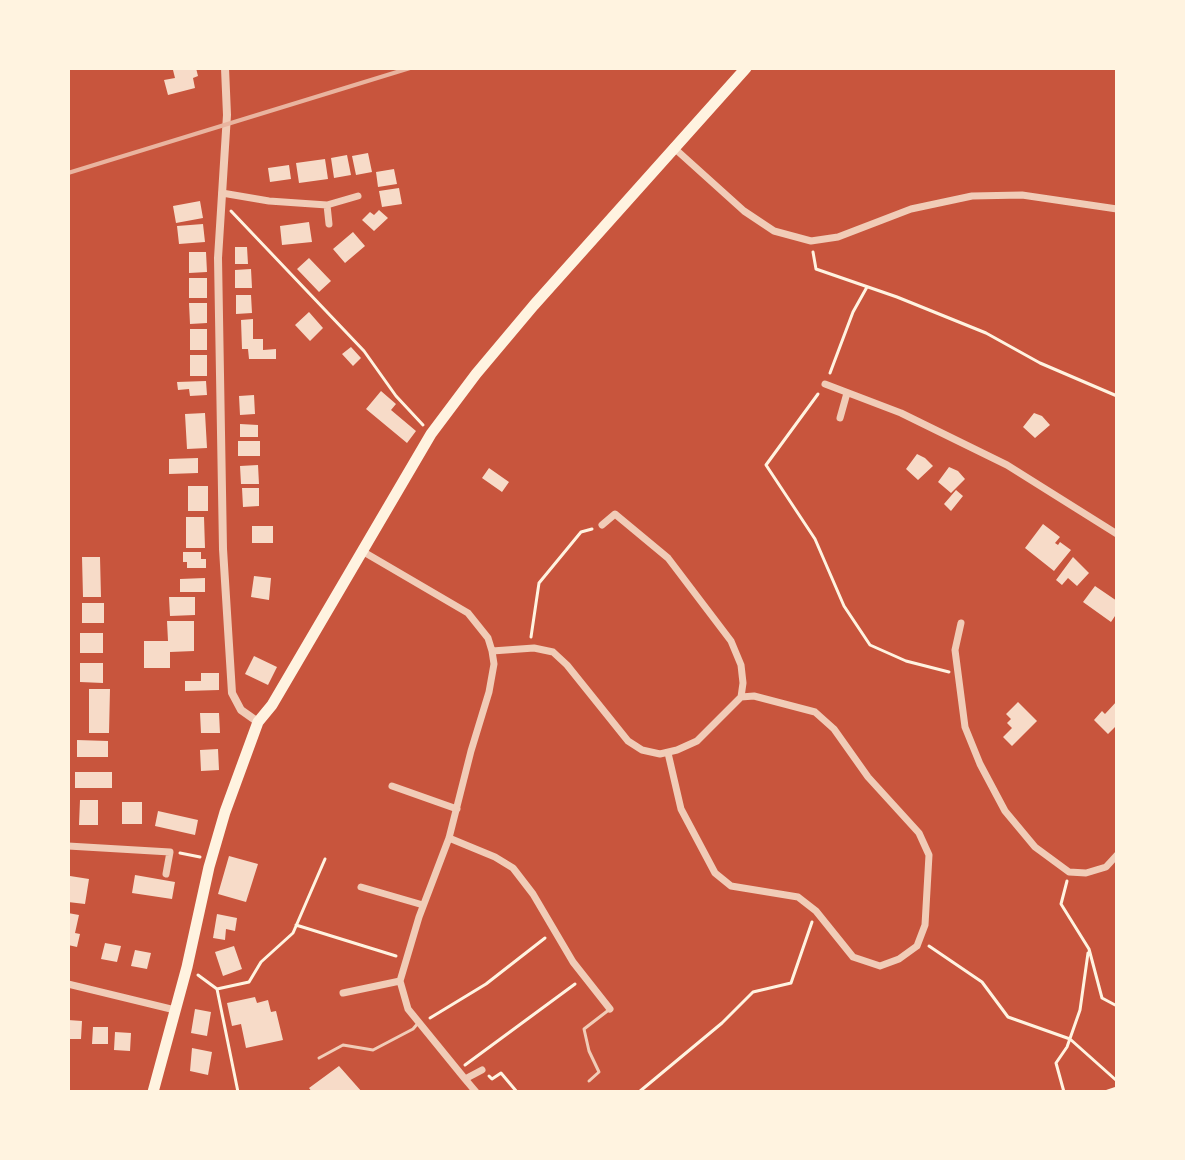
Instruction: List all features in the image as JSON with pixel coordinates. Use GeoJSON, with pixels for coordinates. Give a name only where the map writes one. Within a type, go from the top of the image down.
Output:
{"type":"FeatureCollection","features":[{"type":"Feature","properties":{"kind":"main road"},"geometry":{"type":"LineString","coordinates":[[153,1092],[212,859],[258,722],[272,705],[431,434],[534,305],[746,68]]}},
{"type":"Feature","properties":{"kind":"street"},"geometry":{"type":"LineString","coordinates":[[225,68],[228,90],[218,258],[223,549],[232,693],[241,710],[258,722]]}},
{"type":"Feature","properties":{"kind":"street"},"geometry":{"type":"LineString","coordinates":[[673,147],[744,211],[774,231],[811,241],[838,237],[911,209],[972,196],[1022,195],[1117,209]]}},
{"type":"Feature","properties":{"kind":"street"},"geometry":{"type":"LineString","coordinates":[[222,193],[269,201],[327,205],[358,196]]}},
{"type":"Feature","properties":{"kind":"street"},"geometry":{"type":"LineString","coordinates":[[327,205],[329,224]]}},
{"type":"Feature","properties":{"kind":"street"},"geometry":{"type":"LineString","coordinates":[[825,384],[901,413],[1007,465],[1117,534]]}},
{"type":"Feature","properties":{"kind":"street"},"geometry":{"type":"LineString","coordinates":[[840,418],[847,393]]}},
{"type":"Feature","properties":{"kind":"street"},"geometry":{"type":"LineString","coordinates":[[492,651],[529,649],[553,652],[628,741],[642,750],[660,754],[697,741],[741,697],[741,665],[731,641],[668,558],[615,514],[602,525]]}},
{"type":"Feature","properties":{"kind":"street"},"geometry":{"type":"LineString","coordinates":[[362,551],[468,613],[488,638],[492,651],[494,664],[489,692],[449,838],[423,905],[400,981],[408,1009],[476,1092]]}},
{"type":"Feature","properties":{"kind":"street"},"geometry":{"type":"LineString","coordinates":[[961,623],[955,650],[965,727],[1005,811],[1035,847],[1069,872],[1086,873],[1106,867],[1117,855]]}},
{"type":"Feature","properties":{"kind":"street"},"geometry":{"type":"LineString","coordinates":[[668,753],[681,809],[715,873],[731,886],[798,897],[816,911],[853,957],[880,966],[917,946],[925,925],[929,855],[919,833],[868,777],[834,729],[815,712],[754,696],[741,697]]}},
{"type":"Feature","properties":{"kind":"street"},"geometry":{"type":"LineString","coordinates":[[392,786],[457,809]]}},
{"type":"Feature","properties":{"kind":"street"},"geometry":{"type":"LineString","coordinates":[[449,838],[513,868],[533,894],[584,977],[610,1009]]}},
{"type":"Feature","properties":{"kind":"street"},"geometry":{"type":"LineString","coordinates":[[68,846],[170,852],[166,874]]}},
{"type":"Feature","properties":{"kind":"street"},"geometry":{"type":"LineString","coordinates":[[361,887],[423,905]]}},
{"type":"Feature","properties":{"kind":"street"},"geometry":{"type":"LineString","coordinates":[[343,993],[400,981]]}},
{"type":"Feature","properties":{"kind":"street"},"geometry":{"type":"LineString","coordinates":[[68,984],[175,1010]]}},
{"type":"Feature","properties":{"kind":"street"},"geometry":{"type":"LineString","coordinates":[[465,1079],[482,1070]]}},
{"type":"Feature","properties":{"kind":"lane"},"geometry":{"type":"LineString","coordinates":[[589,1081],[599,1072],[589,1051],[584,1029],[610,1009]]}},
{"type":"Feature","properties":{"kind":"lane"},"geometry":{"type":"LineString","coordinates":[[319,1058],[343,1045],[373,1050],[420,1023]]}},
{"type":"Feature","properties":{"kind":"path"},"geometry":{"type":"LineString","coordinates":[[222,203],[364,351],[396,396],[431,434]]}},
{"type":"Feature","properties":{"kind":"path"},"geometry":{"type":"LineString","coordinates":[[811,241],[816,269],[986,333],[1040,363],[1117,396]]}},
{"type":"Feature","properties":{"kind":"path"},"geometry":{"type":"LineString","coordinates":[[867,287],[853,312],[842,347],[825,384],[766,465],[815,539],[844,606],[870,645],[906,661],[956,674]]}},
{"type":"Feature","properties":{"kind":"path"},"geometry":{"type":"LineString","coordinates":[[529,649],[539,583],[581,532],[602,525]]}},
{"type":"Feature","properties":{"kind":"path"},"geometry":{"type":"LineString","coordinates":[[170,852],[212,859]]}},
{"type":"Feature","properties":{"kind":"path"},"geometry":{"type":"LineString","coordinates":[[217,989],[249,982],[261,962],[293,933],[325,859]]}},
{"type":"Feature","properties":{"kind":"path"},"geometry":{"type":"LineString","coordinates":[[1069,872],[1061,904],[1089,949],[1102,998],[1117,1006]]}},
{"type":"Feature","properties":{"kind":"path"},"geometry":{"type":"LineString","coordinates":[[639,1092],[722,1023],[753,992],[791,983],[816,911]]}},
{"type":"Feature","properties":{"kind":"path"},"geometry":{"type":"LineString","coordinates":[[296,925],[405,959]]}},
{"type":"Feature","properties":{"kind":"path"},"geometry":{"type":"LineString","coordinates":[[420,1023],[486,984],[555,931]]}},
{"type":"Feature","properties":{"kind":"path"},"geometry":{"type":"LineString","coordinates":[[919,939],[982,982],[1008,1017],[1070,1039],[1117,1081]]}},
{"type":"Feature","properties":{"kind":"path"},"geometry":{"type":"LineString","coordinates":[[1062,1091],[1056,1063],[1070,1039],[1080,1010],[1089,949]]}},
{"type":"Feature","properties":{"kind":"path"},"geometry":{"type":"LineString","coordinates":[[187,967],[217,989],[238,1092]]}},
{"type":"Feature","properties":{"kind":"path"},"geometry":{"type":"LineString","coordinates":[[458,1070],[584,977]]}},
{"type":"Feature","properties":{"kind":"path"},"geometry":{"type":"LineString","coordinates":[[482,1070],[492,1079],[501,1073],[517,1092]]}},
{"type":"Feature","properties":{"kind":"path"},"geometry":{"type":"LineString","coordinates":[[1105,1092],[1117,1088]]}},
{"type":"Feature","properties":{"kind":"building"},"geometry":{"type":"Polygon","coordinates":[[[196,68],[198,76],[193,78],[195,88],[168,95],[164,80],[175,78],[173,70],[196,68]]]}},
{"type":"Feature","properties":{"kind":"building"},"geometry":{"type":"Polygon","coordinates":[[[368,153],[372,172],[356,175],[352,156],[368,153]]]}},
{"type":"Feature","properties":{"kind":"building"},"geometry":{"type":"Polygon","coordinates":[[[347,155],[351,175],[334,178],[331,158],[347,155]]]}},
{"type":"Feature","properties":{"kind":"building"},"geometry":{"type":"Polygon","coordinates":[[[325,159],[328,179],[299,183],[296,163],[325,159]]]}},
{"type":"Feature","properties":{"kind":"building"},"geometry":{"type":"Polygon","coordinates":[[[289,165],[291,179],[270,182],[268,168],[289,165]]]}},
{"type":"Feature","properties":{"kind":"building"},"geometry":{"type":"Polygon","coordinates":[[[394,169],[397,184],[378,187],[376,172],[394,169]]]}},
{"type":"Feature","properties":{"kind":"building"},"geometry":{"type":"Polygon","coordinates":[[[399,188],[402,204],[382,207],[379,191],[399,188]]]}},
{"type":"Feature","properties":{"kind":"building"},"geometry":{"type":"Polygon","coordinates":[[[200,201],[203,218],[176,223],[173,206],[200,201]]]}},
{"type":"Feature","properties":{"kind":"building"},"geometry":{"type":"Polygon","coordinates":[[[379,210],[388,218],[374,231],[362,220],[370,212],[374,215],[379,210]]]}},
{"type":"Feature","properties":{"kind":"building"},"geometry":{"type":"Polygon","coordinates":[[[309,222],[312,242],[282,245],[280,226],[309,222]]]}},
{"type":"Feature","properties":{"kind":"building"},"geometry":{"type":"Polygon","coordinates":[[[203,224],[205,242],[179,244],[177,226],[203,224]]]}},
{"type":"Feature","properties":{"kind":"building"},"geometry":{"type":"Polygon","coordinates":[[[353,232],[365,246],[345,263],[333,249],[353,232]]]}},
{"type":"Feature","properties":{"kind":"building"},"geometry":{"type":"Polygon","coordinates":[[[235,247],[247,247],[248,264],[235,264],[235,247]]]}},
{"type":"Feature","properties":{"kind":"building"},"geometry":{"type":"Polygon","coordinates":[[[189,252],[206,252],[207,272],[189,273],[189,252]]]}},
{"type":"Feature","properties":{"kind":"building"},"geometry":{"type":"Polygon","coordinates":[[[309,258],[331,281],[319,292],[297,269],[309,258]]]}},
{"type":"Feature","properties":{"kind":"building"},"geometry":{"type":"Polygon","coordinates":[[[251,269],[252,288],[235,288],[235,270],[251,269]]]}},
{"type":"Feature","properties":{"kind":"building"},"geometry":{"type":"Polygon","coordinates":[[[189,278],[207,278],[207,298],[189,298],[189,278]]]}},
{"type":"Feature","properties":{"kind":"building"},"geometry":{"type":"Polygon","coordinates":[[[236,295],[251,295],[252,313],[236,314],[236,295]]]}},
{"type":"Feature","properties":{"kind":"building"},"geometry":{"type":"Polygon","coordinates":[[[189,303],[207,303],[207,323],[190,324],[189,303]]]}},
{"type":"Feature","properties":{"kind":"building"},"geometry":{"type":"Polygon","coordinates":[[[309,312],[323,328],[310,341],[295,325],[309,312]]]}},
{"type":"Feature","properties":{"kind":"building"},"geometry":{"type":"Polygon","coordinates":[[[253,319],[253,339],[263,339],[263,350],[276,349],[276,359],[249,359],[248,349],[242,349],[241,320],[253,319]]]}},
{"type":"Feature","properties":{"kind":"building"},"geometry":{"type":"Polygon","coordinates":[[[190,329],[207,329],[207,350],[190,350],[190,329]]]}},
{"type":"Feature","properties":{"kind":"building"},"geometry":{"type":"Polygon","coordinates":[[[351,347],[361,358],[353,366],[342,354],[351,347]]]}},
{"type":"Feature","properties":{"kind":"building"},"geometry":{"type":"Polygon","coordinates":[[[190,355],[207,355],[207,376],[190,376],[190,355]]]}},
{"type":"Feature","properties":{"kind":"building"},"geometry":{"type":"Polygon","coordinates":[[[206,381],[207,395],[190,396],[189,389],[178,390],[177,382],[206,381]]]}},
{"type":"Feature","properties":{"kind":"building"},"geometry":{"type":"Polygon","coordinates":[[[381,391],[396,404],[391,410],[416,431],[407,443],[366,409],[381,391]]]}},
{"type":"Feature","properties":{"kind":"building"},"geometry":{"type":"Polygon","coordinates":[[[254,395],[255,414],[240,415],[239,396],[254,395]]]}},
{"type":"Feature","properties":{"kind":"building"},"geometry":{"type":"Polygon","coordinates":[[[205,413],[207,448],[187,449],[185,414],[205,413]]]}},
{"type":"Feature","properties":{"kind":"building"},"geometry":{"type":"Polygon","coordinates":[[[1034,413],[1050,425],[1035,438],[1023,427],[1034,413]]]}},
{"type":"Feature","properties":{"kind":"building"},"geometry":{"type":"Polygon","coordinates":[[[240,424],[258,425],[258,437],[240,437],[240,424]]]}},
{"type":"Feature","properties":{"kind":"building"},"geometry":{"type":"Polygon","coordinates":[[[238,441],[260,441],[260,456],[238,456],[238,441]]]}},
{"type":"Feature","properties":{"kind":"building"},"geometry":{"type":"Polygon","coordinates":[[[917,454],[933,466],[918,480],[906,469],[917,454]]]}},
{"type":"Feature","properties":{"kind":"building"},"geometry":{"type":"Polygon","coordinates":[[[198,458],[198,473],[169,474],[169,459],[198,458]]]}},
{"type":"Feature","properties":{"kind":"building"},"geometry":{"type":"Polygon","coordinates":[[[258,465],[259,484],[241,484],[240,466],[258,465]]]}},
{"type":"Feature","properties":{"kind":"building"},"geometry":{"type":"Polygon","coordinates":[[[949,467],[965,479],[951,493],[938,482],[949,467]]]}},
{"type":"Feature","properties":{"kind":"building"},"geometry":{"type":"Polygon","coordinates":[[[489,468],[509,482],[502,492],[482,478],[489,468]]]}},
{"type":"Feature","properties":{"kind":"building"},"geometry":{"type":"Polygon","coordinates":[[[188,486],[208,486],[208,511],[188,511],[188,486]]]}},
{"type":"Feature","properties":{"kind":"building"},"geometry":{"type":"Polygon","coordinates":[[[242,488],[259,488],[259,506],[243,507],[242,488]]]}},
{"type":"Feature","properties":{"kind":"building"},"geometry":{"type":"Polygon","coordinates":[[[956,490],[963,496],[951,511],[944,504],[956,490]]]}},
{"type":"Feature","properties":{"kind":"building"},"geometry":{"type":"Polygon","coordinates":[[[186,517],[204,517],[205,548],[186,548],[186,517]]]}},
{"type":"Feature","properties":{"kind":"building"},"geometry":{"type":"Polygon","coordinates":[[[1043,524],[1060,537],[1055,543],[1058,545],[1060,542],[1071,550],[1054,571],[1025,548],[1043,524]]]}},
{"type":"Feature","properties":{"kind":"building"},"geometry":{"type":"Polygon","coordinates":[[[252,526],[273,526],[273,543],[252,543],[252,526]]]}},
{"type":"Feature","properties":{"kind":"building"},"geometry":{"type":"Polygon","coordinates":[[[183,552],[201,552],[201,559],[206,559],[206,568],[187,568],[187,562],[183,562],[183,552]]]}},
{"type":"Feature","properties":{"kind":"building"},"geometry":{"type":"Polygon","coordinates":[[[82,557],[100,557],[101,597],[83,597],[82,557]]]}},
{"type":"Feature","properties":{"kind":"building"},"geometry":{"type":"Polygon","coordinates":[[[1073,557],[1089,573],[1077,586],[1068,578],[1062,585],[1056,580],[1073,557]]]}},
{"type":"Feature","properties":{"kind":"building"},"geometry":{"type":"Polygon","coordinates":[[[254,576],[271,578],[269,600],[251,597],[254,576]]]}},
{"type":"Feature","properties":{"kind":"building"},"geometry":{"type":"Polygon","coordinates":[[[205,578],[205,592],[180,592],[180,579],[205,578]]]}},
{"type":"Feature","properties":{"kind":"building"},"geometry":{"type":"Polygon","coordinates":[[[1095,586],[1117,601],[1117,613],[1111,622],[1083,602],[1095,586]]]}},
{"type":"Feature","properties":{"kind":"building"},"geometry":{"type":"Polygon","coordinates":[[[169,597],[195,597],[195,615],[170,616],[169,597]]]}},
{"type":"Feature","properties":{"kind":"building"},"geometry":{"type":"Polygon","coordinates":[[[82,603],[104,603],[104,623],[82,623],[82,603]]]}},
{"type":"Feature","properties":{"kind":"building"},"geometry":{"type":"Polygon","coordinates":[[[167,621],[194,621],[194,651],[170,652],[170,668],[144,668],[144,641],[168,641],[167,621]]]}},
{"type":"Feature","properties":{"kind":"building"},"geometry":{"type":"Polygon","coordinates":[[[80,633],[103,633],[103,653],[80,653],[80,633]]]}},
{"type":"Feature","properties":{"kind":"building"},"geometry":{"type":"Polygon","coordinates":[[[254,656],[277,667],[268,685],[245,674],[254,656]]]}},
{"type":"Feature","properties":{"kind":"building"},"geometry":{"type":"Polygon","coordinates":[[[80,663],[103,663],[103,683],[80,682],[80,663]]]}},
{"type":"Feature","properties":{"kind":"building"},"geometry":{"type":"Polygon","coordinates":[[[201,673],[219,673],[219,690],[185,691],[185,681],[201,681],[201,673]]]}},
{"type":"Feature","properties":{"kind":"building"},"geometry":{"type":"Polygon","coordinates":[[[89,689],[110,689],[109,733],[89,733],[89,689]]]}},
{"type":"Feature","properties":{"kind":"building"},"geometry":{"type":"Polygon","coordinates":[[[1117,701],[1117,725],[1108,734],[1094,720],[1117,701]]]}},
{"type":"Feature","properties":{"kind":"building"},"geometry":{"type":"Polygon","coordinates":[[[1018,702],[1037,721],[1012,746],[1003,737],[1012,728],[1007,723],[1011,719],[1006,714],[1018,702]]]}},
{"type":"Feature","properties":{"kind":"building"},"geometry":{"type":"Polygon","coordinates":[[[200,713],[219,713],[220,733],[201,733],[200,713]]]}},
{"type":"Feature","properties":{"kind":"building"},"geometry":{"type":"Polygon","coordinates":[[[77,740],[108,741],[108,757],[77,757],[77,740]]]}},
{"type":"Feature","properties":{"kind":"building"},"geometry":{"type":"Polygon","coordinates":[[[218,749],[219,770],[201,771],[200,750],[218,749]]]}},
{"type":"Feature","properties":{"kind":"building"},"geometry":{"type":"Polygon","coordinates":[[[75,772],[112,772],[112,788],[75,788],[75,772]]]}},
{"type":"Feature","properties":{"kind":"building"},"geometry":{"type":"Polygon","coordinates":[[[80,800],[98,800],[98,825],[79,825],[80,800]]]}},
{"type":"Feature","properties":{"kind":"building"},"geometry":{"type":"Polygon","coordinates":[[[122,802],[142,802],[142,824],[122,824],[122,802]]]}},
{"type":"Feature","properties":{"kind":"building"},"geometry":{"type":"Polygon","coordinates":[[[158,811],[198,820],[195,835],[155,826],[158,811]]]}},
{"type":"Feature","properties":{"kind":"building"},"geometry":{"type":"Polygon","coordinates":[[[229,856],[258,864],[246,902],[218,894],[229,856]]]}},
{"type":"Feature","properties":{"kind":"building"},"geometry":{"type":"Polygon","coordinates":[[[135,875],[175,882],[172,899],[132,893],[135,875]]]}},
{"type":"Feature","properties":{"kind":"building"},"geometry":{"type":"Polygon","coordinates":[[[70,876],[89,879],[85,904],[68,902],[70,876]]]}},
{"type":"Feature","properties":{"kind":"building"},"geometry":{"type":"Polygon","coordinates":[[[68,913],[79,915],[75,933],[80,934],[77,947],[68,945],[68,913]]]}},
{"type":"Feature","properties":{"kind":"building"},"geometry":{"type":"Polygon","coordinates":[[[217,914],[237,918],[235,931],[226,929],[225,940],[213,938],[217,914]]]}},
{"type":"Feature","properties":{"kind":"building"},"geometry":{"type":"Polygon","coordinates":[[[105,943],[121,946],[117,962],[101,959],[105,943]]]}},
{"type":"Feature","properties":{"kind":"building"},"geometry":{"type":"Polygon","coordinates":[[[234,946],[242,969],[223,976],[215,952],[234,946]]]}},
{"type":"Feature","properties":{"kind":"building"},"geometry":{"type":"Polygon","coordinates":[[[135,950],[151,953],[147,969],[131,966],[135,950]]]}},
{"type":"Feature","properties":{"kind":"building"},"geometry":{"type":"Polygon","coordinates":[[[255,997],[257,1003],[268,1000],[271,1012],[276,1011],[283,1040],[246,1048],[241,1024],[232,1026],[227,1003],[255,997]]]}},
{"type":"Feature","properties":{"kind":"building"},"geometry":{"type":"Polygon","coordinates":[[[195,1009],[211,1012],[207,1036],[191,1033],[195,1009]]]}},
{"type":"Feature","properties":{"kind":"building"},"geometry":{"type":"Polygon","coordinates":[[[68,1020],[82,1021],[81,1039],[68,1039],[68,1020]]]}},
{"type":"Feature","properties":{"kind":"building"},"geometry":{"type":"Polygon","coordinates":[[[93,1027],[108,1027],[108,1044],[92,1044],[93,1027]]]}},
{"type":"Feature","properties":{"kind":"building"},"geometry":{"type":"Polygon","coordinates":[[[115,1032],[131,1033],[130,1051],[114,1050],[115,1032]]]}},
{"type":"Feature","properties":{"kind":"building"},"geometry":{"type":"Polygon","coordinates":[[[192,1048],[212,1052],[208,1075],[190,1071],[192,1048]]]}},
{"type":"Feature","properties":{"kind":"building"},"geometry":{"type":"Polygon","coordinates":[[[339,1066],[362,1092],[312,1092],[309,1088],[339,1066]]]}},
{"type":"Feature","properties":{"kind":"railway"},"geometry":{"type":"LineString","coordinates":[[68,173],[410,68]]}}]}
